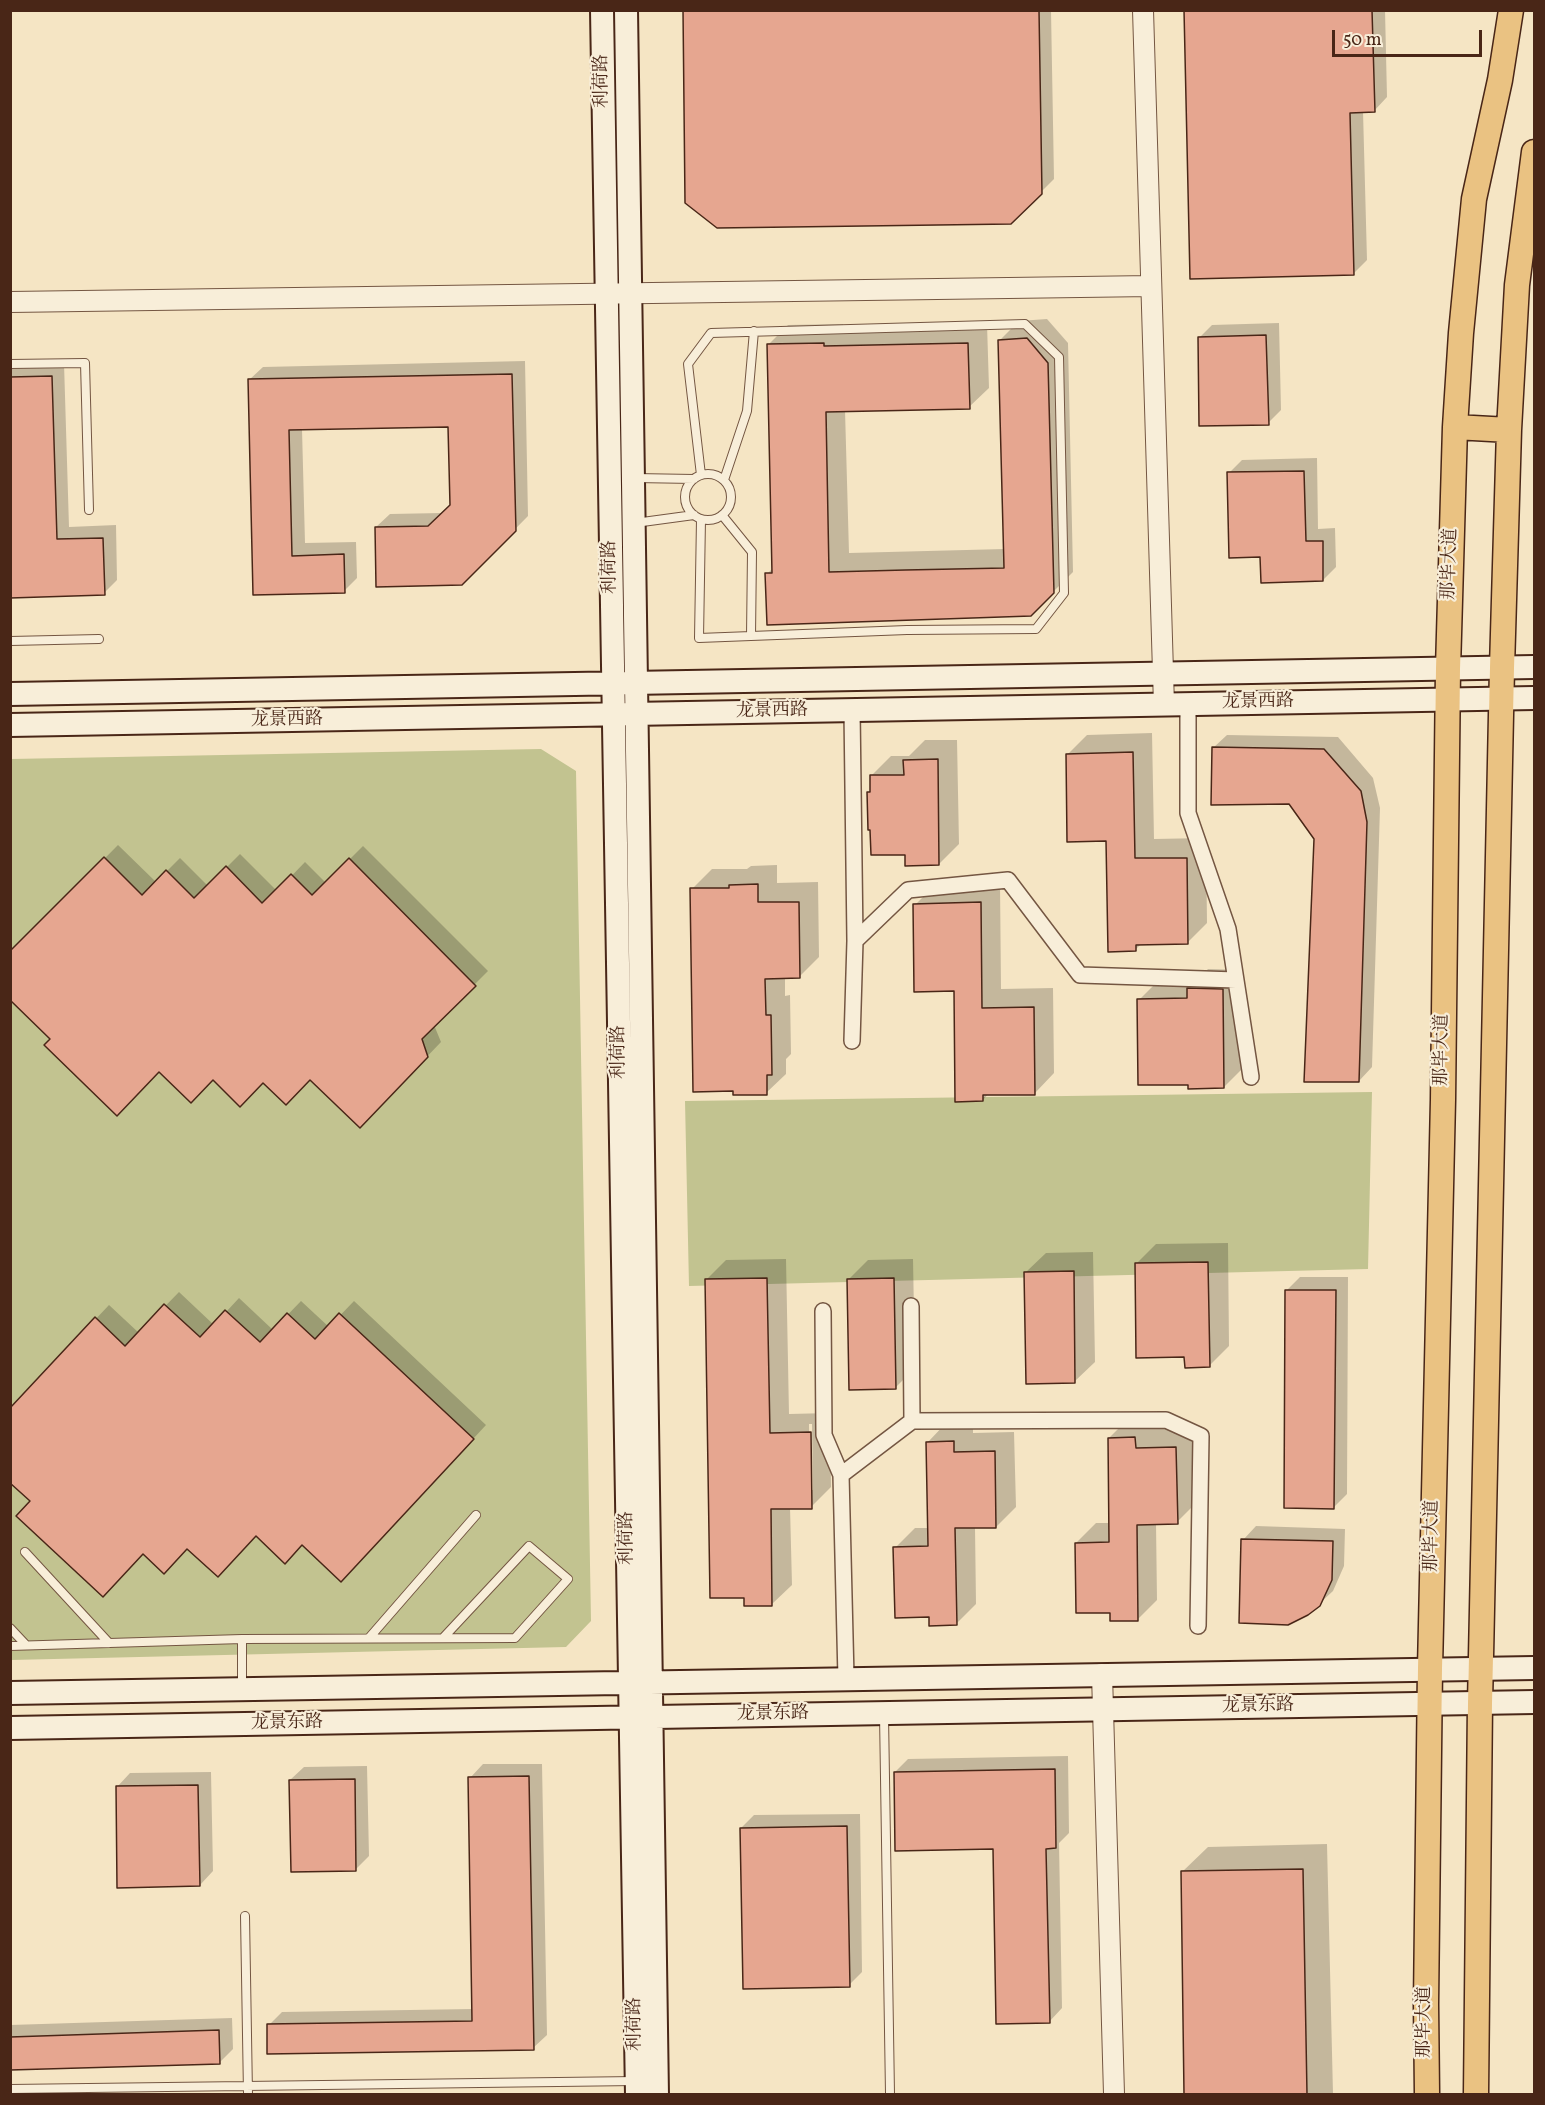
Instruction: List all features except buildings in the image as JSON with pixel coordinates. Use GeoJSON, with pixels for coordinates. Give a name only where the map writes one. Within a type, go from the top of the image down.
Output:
{"type":"FeatureCollection","features":[{"type":"Feature","properties":{"kind":"main road","name":"利荷路"},"geometry":{"type":"LineString","coordinates":[[602,10],[613,683],[641,1682]]}},
{"type":"Feature","properties":{"kind":"main road","name":"利荷路"},"geometry":{"type":"LineString","coordinates":[[626,10],[637,714],[641,1682],[637,2088]]}},
{"type":"Feature","properties":{"kind":"main road","name":"那毕大道"},"geometry":{"type":"LineString","coordinates":[[1427,2094],[1430,1668],[1443,1100],[1448,669],[1455,427],[1461,333],[1474,200],[1500,80],[1511,10]]}},
{"type":"Feature","properties":{"kind":"main road"},"geometry":{"type":"LineString","coordinates":[[1476,2094],[1480,1703],[1501,699],[1509,430],[1516,285],[1534,152]]}},
{"type":"Feature","properties":{"kind":"main road"},"geometry":{"type":"LineString","coordinates":[[1455,427],[1509,430]]}},
{"type":"Feature","properties":{"kind":"main road","name":"龙景西路"},"geometry":{"type":"LineString","coordinates":[[10,694],[1534,667]]}},
{"type":"Feature","properties":{"kind":"main road","name":"龙景西路"},"geometry":{"type":"LineString","coordinates":[[10,725],[1534,698]]}},
{"type":"Feature","properties":{"kind":"main road","name":"龙景东路"},"geometry":{"type":"LineString","coordinates":[[10,1693],[1534,1668]]}},
{"type":"Feature","properties":{"kind":"main road","name":"龙景东路"},"geometry":{"type":"LineString","coordinates":[[10,1728],[1534,1702]]}},
{"type":"Feature","properties":{"kind":"main road","name":"利荷路"},"geometry":{"type":"LineString","coordinates":[[641,1718],[657,2094]]}},
{"type":"Feature","properties":{"kind":"street"},"geometry":{"type":"LineString","coordinates":[[1143,10],[1164,705]]}},
{"type":"Feature","properties":{"kind":"street"},"geometry":{"type":"LineString","coordinates":[[10,302],[1151,286]]}},
{"type":"Feature","properties":{"kind":"street"},"geometry":{"type":"LineString","coordinates":[[1188,705],[1188,813],[1228,929],[1251,1077]]}},
{"type":"Feature","properties":{"kind":"street"},"geometry":{"type":"LineString","coordinates":[[852,710],[855,941],[852,1041]]}},
{"type":"Feature","properties":{"kind":"street"},"geometry":{"type":"LineString","coordinates":[[855,941],[908,890],[1008,880],[1080,975],[1236,980]]}},
{"type":"Feature","properties":{"kind":"street"},"geometry":{"type":"LineString","coordinates":[[911,1306],[912,1421]]}},
{"type":"Feature","properties":{"kind":"street"},"geometry":{"type":"LineString","coordinates":[[823,1311],[824,1435],[841,1475],[846,1678]]}},
{"type":"Feature","properties":{"kind":"street"},"geometry":{"type":"LineString","coordinates":[[841,1475],[912,1421],[1166,1420],[1201,1436],[1198,1626]]}},
{"type":"Feature","properties":{"kind":"street"},"geometry":{"type":"LineString","coordinates":[[1102,1674],[1114,2094]]}},
{"type":"Feature","properties":{"kind":"lane"},"geometry":{"type":"LineString","coordinates":[[1025,324],[1059,357],[1064,593],[1036,629],[907,630],[699,638],[697,517],[686,501],[686,493],[697,477],[688,364],[711,333],[754,332],[1025,324]]}},
{"type":"Feature","properties":{"kind":"lane"},"geometry":{"type":"LineString","coordinates":[[724,480],[747,411],[754,332]]}},
{"type":"Feature","properties":{"kind":"lane"},"geometry":{"type":"LineString","coordinates":[[10,364],[85,363],[89,510]]}},
{"type":"Feature","properties":{"kind":"lane"},"geometry":{"type":"LineString","coordinates":[[633,478],[718,476],[729,487],[731,495],[731,503],[716,519],[697,517],[634,523]]}},
{"type":"Feature","properties":{"kind":"lane"},"geometry":{"type":"LineString","coordinates":[[722,515],[752,552],[752,636]]}},
{"type":"Feature","properties":{"kind":"lane"},"geometry":{"type":"LineString","coordinates":[[10,641],[99,639]]}},
{"type":"Feature","properties":{"kind":"lane"},"geometry":{"type":"LineString","coordinates":[[369,1638],[476,1515]]}},
{"type":"Feature","properties":{"kind":"lane"},"geometry":{"type":"LineString","coordinates":[[10,1646],[243,1639],[515,1638],[568,1579],[529,1546],[443,1638]]}},
{"type":"Feature","properties":{"kind":"lane"},"geometry":{"type":"LineString","coordinates":[[25,1552],[109,1643]]}},
{"type":"Feature","properties":{"kind":"lane"},"geometry":{"type":"LineString","coordinates":[[10,1628],[26,1645]]}},
{"type":"Feature","properties":{"kind":"lane"},"geometry":{"type":"LineString","coordinates":[[242,1689],[243,1639]]}},
{"type":"Feature","properties":{"kind":"lane"},"geometry":{"type":"LineString","coordinates":[[884,1713],[890,2094]]}},
{"type":"Feature","properties":{"kind":"lane"},"geometry":{"type":"LineString","coordinates":[[244,1916],[247,2090]]}},
{"type":"Feature","properties":{"kind":"lane"},"geometry":{"type":"LineString","coordinates":[[10,2089],[637,2088]]}},
{"type":"Feature","properties":{"kind":"green space"},"geometry":{"type":"Polygon","coordinates":[[[541,749],[576,771],[591,1621],[566,1647],[11,1660],[11,759],[541,749]]]}},
{"type":"Feature","properties":{"kind":"green space"},"geometry":{"type":"Polygon","coordinates":[[[1372,1092],[1368,1269],[689,1286],[685,1101],[1372,1092]]]}}]}
